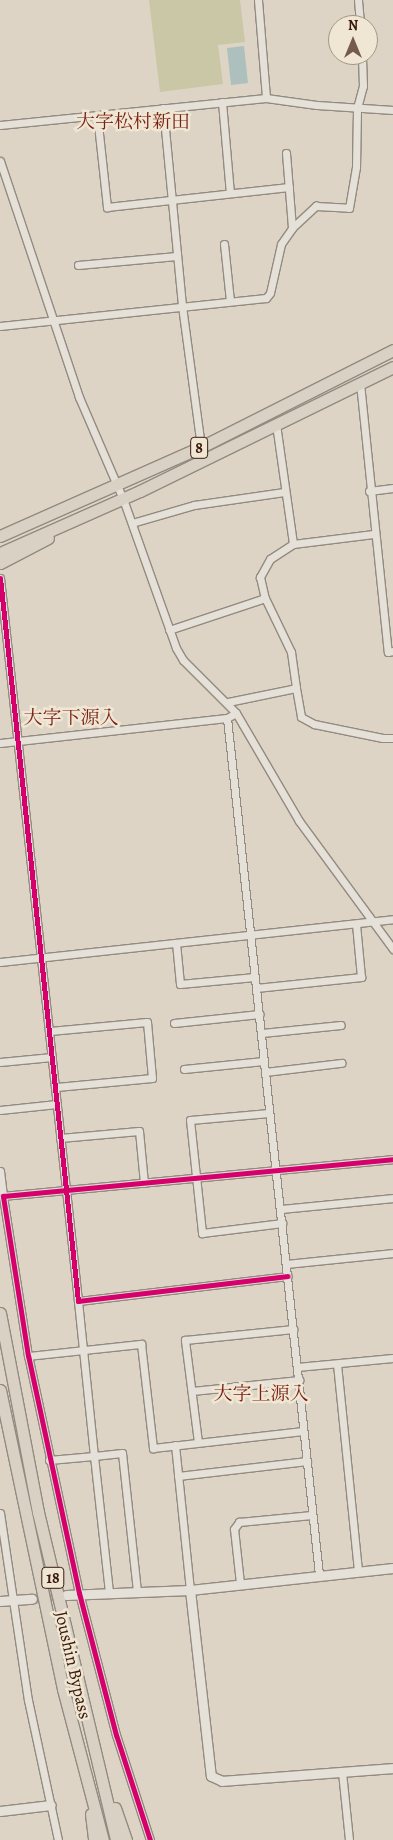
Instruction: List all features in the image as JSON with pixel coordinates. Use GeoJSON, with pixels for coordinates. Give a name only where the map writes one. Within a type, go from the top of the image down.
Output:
{"type":"FeatureCollection","features":[{"type":"Feature","properties":{"kind":"highway","name":"8"},"geometry":{"type":"LineString","coordinates":[[0,536],[201,447],[393,350]]}},
{"type":"Feature","properties":{"kind":"highway","name":"8"},"geometry":{"type":"LineString","coordinates":[[0,553],[123,499],[393,367]]}},
{"type":"Feature","properties":{"kind":"highway"},"geometry":{"type":"LineString","coordinates":[[0,564],[39,544],[74,520]]}},
{"type":"Feature","properties":{"kind":"highway","name":"Joushin Bypass"},"geometry":{"type":"LineString","coordinates":[[0,1313],[38,1512],[87,1726],[116,1840]]}},
{"type":"Feature","properties":{"kind":"highway","name":"Joushin Bypass"},"geometry":{"type":"LineString","coordinates":[[0,1390],[53,1641],[103,1840]]}},
{"type":"Feature","properties":{"kind":"highway"},"geometry":{"type":"LineString","coordinates":[[87,1726],[126,1840]]}},
{"type":"Feature","properties":{"kind":"highway"},"geometry":{"type":"LineString","coordinates":[[90,1794],[94,1840]]}},
{"type":"Feature","properties":{"kind":"street"},"geometry":{"type":"LineString","coordinates":[[258,0],[266,98]]}},
{"type":"Feature","properties":{"kind":"street"},"geometry":{"type":"LineString","coordinates":[[358,0],[359,15]]}},
{"type":"Feature","properties":{"kind":"street"},"geometry":{"type":"LineString","coordinates":[[0,326],[266,298],[270,293],[281,244],[292,228],[316,206],[349,208],[356,167],[357,108],[363,86],[362,65]]}},
{"type":"Feature","properties":{"kind":"street"},"geometry":{"type":"LineString","coordinates":[[0,125],[266,98],[393,110]]}},
{"type":"Feature","properties":{"kind":"street"},"geometry":{"type":"LineString","coordinates":[[222,102],[230,193]]}},
{"type":"Feature","properties":{"kind":"street"},"geometry":{"type":"LineString","coordinates":[[163,108],[182,306],[201,447]]}},
{"type":"Feature","properties":{"kind":"street"},"geometry":{"type":"LineString","coordinates":[[97,115],[107,207],[289,187]]}},
{"type":"Feature","properties":{"kind":"street"},"geometry":{"type":"LineString","coordinates":[[286,152],[292,228]]}},
{"type":"Feature","properties":{"kind":"street"},"geometry":{"type":"LineString","coordinates":[[0,161],[79,397],[118,485],[169,630],[183,660],[228,702],[236,713],[298,821],[393,949]]}},
{"type":"Feature","properties":{"kind":"street"},"geometry":{"type":"LineString","coordinates":[[224,244],[230,301]]}},
{"type":"Feature","properties":{"kind":"street"},"geometry":{"type":"LineString","coordinates":[[78,265],[177,256]]}},
{"type":"Feature","properties":{"kind":"street"},"geometry":{"type":"LineString","coordinates":[[360,383],[373,534],[388,652],[393,651]]}},
{"type":"Feature","properties":{"kind":"street"},"geometry":{"type":"LineString","coordinates":[[276,424],[284,492],[293,544]]}},
{"type":"Feature","properties":{"kind":"street"},"geometry":{"type":"LineString","coordinates":[[370,491],[393,488]]}},
{"type":"Feature","properties":{"kind":"street"},"geometry":{"type":"LineString","coordinates":[[132,523],[194,505],[284,492]]}},
{"type":"Feature","properties":{"kind":"street"},"geometry":{"type":"LineString","coordinates":[[373,534],[293,544],[276,552],[261,572],[265,598],[291,652],[301,717],[314,724],[383,738],[393,738]]}},
{"type":"Feature","properties":{"kind":"street"},"geometry":{"type":"LineString","coordinates":[[0,578],[109,1592]]}},
{"type":"Feature","properties":{"kind":"street"},"geometry":{"type":"LineString","coordinates":[[169,630],[265,598]]}},
{"type":"Feature","properties":{"kind":"street"},"geometry":{"type":"LineString","coordinates":[[228,702],[296,688]]}},
{"type":"Feature","properties":{"kind":"street"},"geometry":{"type":"LineString","coordinates":[[0,743],[227,718],[236,713]]}},
{"type":"Feature","properties":{"kind":"street"},"geometry":{"type":"LineString","coordinates":[[227,718],[319,1575]]}},
{"type":"Feature","properties":{"kind":"street"},"geometry":{"type":"LineString","coordinates":[[0,962],[393,919]]}},
{"type":"Feature","properties":{"kind":"street"},"geometry":{"type":"LineString","coordinates":[[256,988],[361,977],[356,924]]}},
{"type":"Feature","properties":{"kind":"street"},"geometry":{"type":"LineString","coordinates":[[176,943],[180,984],[255,977]]}},
{"type":"Feature","properties":{"kind":"street"},"geometry":{"type":"LineString","coordinates":[[174,1023],[260,1014]]}},
{"type":"Feature","properties":{"kind":"street"},"geometry":{"type":"LineString","coordinates":[[50,1031],[147,1022],[152,1078],[56,1087]]}},
{"type":"Feature","properties":{"kind":"street"},"geometry":{"type":"LineString","coordinates":[[262,1034],[341,1025]]}},
{"type":"Feature","properties":{"kind":"street"},"geometry":{"type":"LineString","coordinates":[[0,1062],[52,1057]]}},
{"type":"Feature","properties":{"kind":"street"},"geometry":{"type":"LineString","coordinates":[[184,1069],[264,1061]]}},
{"type":"Feature","properties":{"kind":"street"},"geometry":{"type":"LineString","coordinates":[[265,1072],[341,1063]]}},
{"type":"Feature","properties":{"kind":"street"},"geometry":{"type":"LineString","coordinates":[[0,1110],[57,1104]]}},
{"type":"Feature","properties":{"kind":"street"},"geometry":{"type":"LineString","coordinates":[[269,1112],[190,1120],[195,1176],[202,1232],[282,1223]]}},
{"type":"Feature","properties":{"kind":"street"},"geometry":{"type":"LineString","coordinates":[[60,1138],[139,1131],[144,1183]]}},
{"type":"Feature","properties":{"kind":"street"},"geometry":{"type":"LineString","coordinates":[[3,1196],[276,1168],[393,1159]]}},
{"type":"Feature","properties":{"kind":"street"},"geometry":{"type":"LineString","coordinates":[[0,1171],[28,1356],[49,1460],[79,1593],[116,1734],[150,1840]]}},
{"type":"Feature","properties":{"kind":"street"},"geometry":{"type":"LineString","coordinates":[[281,1209],[393,1198]]}},
{"type":"Feature","properties":{"kind":"street"},"geometry":{"type":"LineString","coordinates":[[286,1264],[393,1253]]}},
{"type":"Feature","properties":{"kind":"street"},"geometry":{"type":"LineString","coordinates":[[78,1301],[288,1276]]}},
{"type":"Feature","properties":{"kind":"street"},"geometry":{"type":"LineString","coordinates":[[198,1442],[185,1340],[293,1329]]}},
{"type":"Feature","properties":{"kind":"street"},"geometry":{"type":"LineString","coordinates":[[28,1356],[141,1344],[152,1448],[303,1431]]}},
{"type":"Feature","properties":{"kind":"street"},"geometry":{"type":"LineString","coordinates":[[297,1367],[393,1358]]}},
{"type":"Feature","properties":{"kind":"street"},"geometry":{"type":"LineString","coordinates":[[337,1364],[358,1571]]}},
{"type":"Feature","properties":{"kind":"street"},"geometry":{"type":"LineString","coordinates":[[192,1391],[299,1380]]}},
{"type":"Feature","properties":{"kind":"street"},"geometry":{"type":"LineString","coordinates":[[175,1445],[211,1776],[222,1781],[393,1768]]}},
{"type":"Feature","properties":{"kind":"street"},"geometry":{"type":"LineString","coordinates":[[49,1460],[122,1453],[137,1591]]}},
{"type":"Feature","properties":{"kind":"street"},"geometry":{"type":"LineString","coordinates":[[178,1476],[307,1461]]}},
{"type":"Feature","properties":{"kind":"street"},"geometry":{"type":"LineString","coordinates":[[0,1513],[7,1542],[11,1600],[58,1840]]}},
{"type":"Feature","properties":{"kind":"street"},"geometry":{"type":"LineString","coordinates":[[240,1583],[234,1529],[239,1522],[312,1514]]}},
{"type":"Feature","properties":{"kind":"street"},"geometry":{"type":"LineString","coordinates":[[66,1595],[190,1590],[240,1583],[393,1568]]}},
{"type":"Feature","properties":{"kind":"street"},"geometry":{"type":"LineString","coordinates":[[0,1601],[32,1599]]}},
{"type":"Feature","properties":{"kind":"street"},"geometry":{"type":"LineString","coordinates":[[342,1772],[349,1840]]}},
{"type":"Feature","properties":{"kind":"street"},"geometry":{"type":"LineString","coordinates":[[0,1811],[51,1805]]}},
{"type":"Feature","properties":{"kind":"shaded area"},"geometry":{"type":"Polygon","coordinates":[[[149,0],[240,0],[245,42],[218,45],[223,84],[160,92],[149,0]]]}},
{"type":"Feature","properties":{"kind":"shaded area"},"geometry":{"type":"Polygon","coordinates":[[[244,46],[248,83],[231,85],[227,48],[244,46]]]}},
{"type":"Feature","properties":{"kind":"tunnel"},"geometry":{"type":"LineString","coordinates":[[32,1599],[64,1595]]}},
{"type":"Feature","properties":{"kind":"cycle path"},"geometry":{"type":"LineString","coordinates":[[0,578],[78,1301],[288,1276]]}},
{"type":"Feature","properties":{"kind":"cycle path"},"geometry":{"type":"LineString","coordinates":[[150,1840],[116,1735],[79,1593],[28,1356],[3,1196],[393,1159]]}},
{"type":"Feature","properties":{"kind":"district","name":"大字松村新田"},"geometry":{"type":"Point","coordinates":[133,123]}},
{"type":"Feature","properties":{"kind":"district","name":"大字下源入"},"geometry":{"type":"Point","coordinates":[71,719]}},
{"type":"Feature","properties":{"kind":"district","name":"大字上源入"},"geometry":{"type":"Point","coordinates":[261,1395]}}]}
